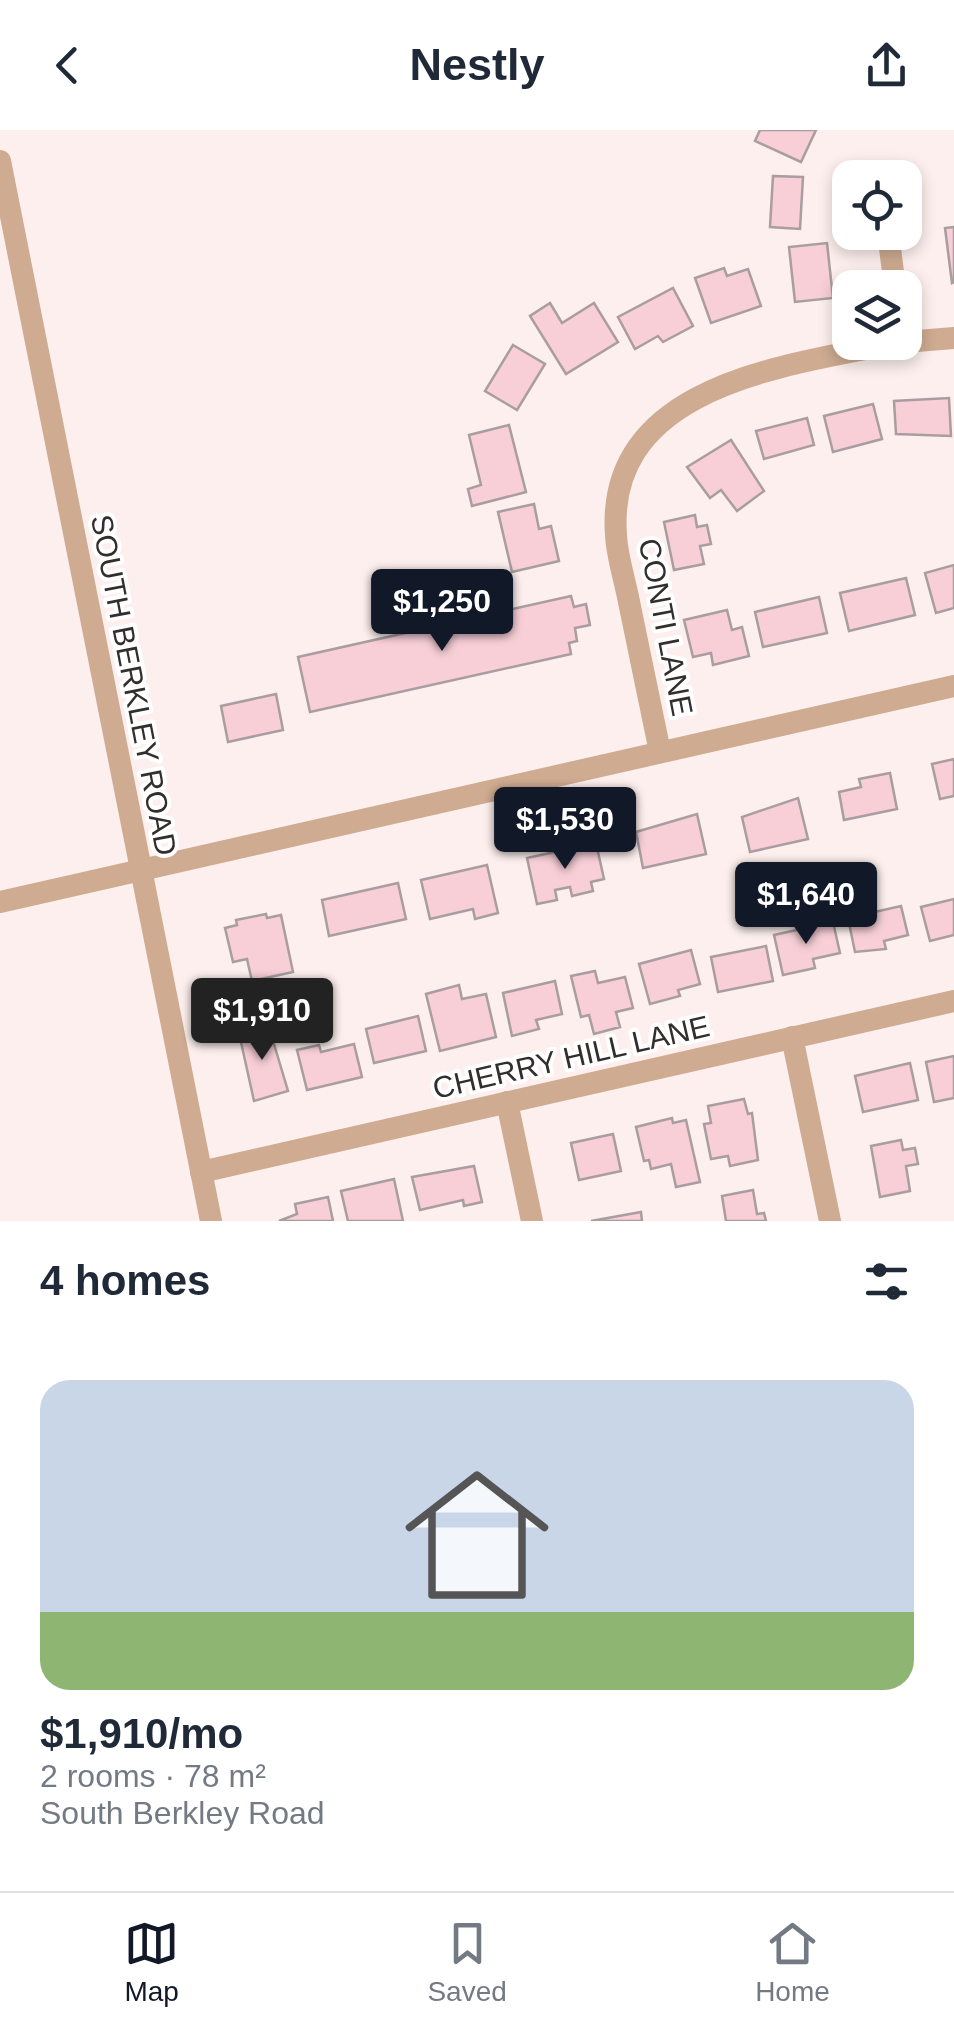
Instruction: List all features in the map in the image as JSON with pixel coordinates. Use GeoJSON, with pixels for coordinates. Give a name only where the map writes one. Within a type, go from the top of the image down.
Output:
{"type":"FeatureCollection","features":[{"type":"Feature","properties":{"kind":"street","name":"SOUTH BERKLEY ROAD"},"geometry":{"type":"LineString","coordinates":[[0,160],[211,1221]]}},
{"type":"Feature","properties":{"kind":"street","name":"CONTI LANE"},"geometry":{"type":"LineString","coordinates":[[922,341],[954,338]]}},
{"type":"Feature","properties":{"kind":"street","name":"CONTI LANE"},"geometry":{"type":"LineString","coordinates":[[660,752],[616,534],[622,478],[650,428],[700,395],[775,368],[832,356]]}},
{"type":"Feature","properties":{"kind":"street"},"geometry":{"type":"LineString","coordinates":[[0,902],[954,686]]}},
{"type":"Feature","properties":{"kind":"street","name":"CHERRY HILL LANE"},"geometry":{"type":"LineString","coordinates":[[200,1172],[954,1001]]}},
{"type":"Feature","properties":{"kind":"street"},"geometry":{"type":"LineString","coordinates":[[792,1037],[830,1221]]}},
{"type":"Feature","properties":{"kind":"street"},"geometry":{"type":"LineString","coordinates":[[507,1102],[532,1221]]}},
{"type":"Feature","properties":{"kind":"building"},"geometry":{"type":"Polygon","coordinates":[[[760,130],[816,130],[801,162],[755,141],[760,130]]]}},
{"type":"Feature","properties":{"kind":"building"},"geometry":{"type":"Polygon","coordinates":[[[773,176],[803,177],[800,229],[770,227],[773,176]]]}},
{"type":"Feature","properties":{"kind":"building"},"geometry":{"type":"Polygon","coordinates":[[[954,227],[954,282],[952,283],[945,228],[954,227]]]}},
{"type":"Feature","properties":{"kind":"building"},"geometry":{"type":"Polygon","coordinates":[[[827,243],[832,298],[795,302],[789,247],[827,243]]]}},
{"type":"Feature","properties":{"kind":"building"},"geometry":{"type":"Polygon","coordinates":[[[724,268],[727,276],[748,269],[761,306],[711,323],[695,278],[724,268]]]}},
{"type":"Feature","properties":{"kind":"building"},"geometry":{"type":"Polygon","coordinates":[[[673,288],[693,326],[663,342],[658,336],[635,349],[618,317],[673,288]]]}},
{"type":"Feature","properties":{"kind":"building"},"geometry":{"type":"Polygon","coordinates":[[[550,303],[562,323],[594,303],[618,342],[566,374],[530,316],[550,303]]]}},
{"type":"Feature","properties":{"kind":"building"},"geometry":{"type":"Polygon","coordinates":[[[513,345],[545,364],[517,410],[485,391],[513,345]]]}},
{"type":"Feature","properties":{"kind":"building"},"geometry":{"type":"Polygon","coordinates":[[[949,398],[951,436],[896,434],[894,401],[949,398]]]}},
{"type":"Feature","properties":{"kind":"building"},"geometry":{"type":"Polygon","coordinates":[[[873,404],[882,439],[833,452],[824,416],[873,404]]]}},
{"type":"Feature","properties":{"kind":"building"},"geometry":{"type":"Polygon","coordinates":[[[807,418],[814,445],[764,459],[756,431],[807,418]]]}},
{"type":"Feature","properties":{"kind":"building"},"geometry":{"type":"Polygon","coordinates":[[[509,425],[526,492],[472,506],[468,489],[481,485],[469,435],[509,425]]]}},
{"type":"Feature","properties":{"kind":"building"},"geometry":{"type":"Polygon","coordinates":[[[731,440],[764,491],[737,511],[721,490],[710,498],[687,467],[731,440]]]}},
{"type":"Feature","properties":{"kind":"building"},"geometry":{"type":"Polygon","coordinates":[[[534,504],[539,529],[551,526],[559,561],[512,572],[498,512],[534,504]]]}},
{"type":"Feature","properties":{"kind":"building"},"geometry":{"type":"Polygon","coordinates":[[[695,515],[697,527],[707,525],[711,544],[700,546],[704,564],[674,570],[664,522],[695,515]]]}},
{"type":"Feature","properties":{"kind":"building"},"geometry":{"type":"Polygon","coordinates":[[[954,565],[954,608],[936,613],[925,573],[954,565]]]}},
{"type":"Feature","properties":{"kind":"building"},"geometry":{"type":"Polygon","coordinates":[[[906,578],[915,615],[849,631],[840,593],[906,578]]]}},
{"type":"Feature","properties":{"kind":"building"},"geometry":{"type":"Polygon","coordinates":[[[571,596],[574,607],[586,604],[590,625],[575,628],[577,641],[569,643],[571,654],[310,712],[298,657],[571,596]]]}},
{"type":"Feature","properties":{"kind":"building"},"geometry":{"type":"Polygon","coordinates":[[[819,597],[827,633],[763,647],[755,612],[819,597]]]}},
{"type":"Feature","properties":{"kind":"building"},"geometry":{"type":"Polygon","coordinates":[[[727,610],[732,630],[742,627],[749,656],[713,665],[711,653],[693,657],[684,620],[727,610]]]}},
{"type":"Feature","properties":{"kind":"building"},"geometry":{"type":"Polygon","coordinates":[[[276,694],[283,730],[228,742],[221,706],[276,694]]]}},
{"type":"Feature","properties":{"kind":"building"},"geometry":{"type":"Polygon","coordinates":[[[954,759],[954,796],[940,799],[932,764],[954,759]]]}},
{"type":"Feature","properties":{"kind":"building"},"geometry":{"type":"Polygon","coordinates":[[[890,773],[897,809],[844,820],[839,792],[861,787],[859,779],[890,773]]]}},
{"type":"Feature","properties":{"kind":"building"},"geometry":{"type":"Polygon","coordinates":[[[798,798],[808,839],[750,852],[742,817],[798,798]]]}},
{"type":"Feature","properties":{"kind":"building"},"geometry":{"type":"Polygon","coordinates":[[[697,814],[706,854],[643,868],[636,832],[697,814]]]}},
{"type":"Feature","properties":{"kind":"building"},"geometry":{"type":"Polygon","coordinates":[[[596,843],[604,879],[591,882],[593,891],[572,896],[570,887],[555,890],[557,900],[537,904],[527,858],[596,843]]]}},
{"type":"Feature","properties":{"kind":"building"},"geometry":{"type":"Polygon","coordinates":[[[487,865],[498,913],[475,919],[473,909],[430,919],[421,880],[487,865]]]}},
{"type":"Feature","properties":{"kind":"building"},"geometry":{"type":"Polygon","coordinates":[[[398,883],[406,919],[329,936],[322,900],[398,883]]]}},
{"type":"Feature","properties":{"kind":"building"},"geometry":{"type":"Polygon","coordinates":[[[954,899],[954,935],[930,941],[921,907],[954,899]]]}},
{"type":"Feature","properties":{"kind":"building"},"geometry":{"type":"Polygon","coordinates":[[[901,906],[908,935],[884,941],[886,949],[855,952],[848,918],[901,906]]]}},
{"type":"Feature","properties":{"kind":"building"},"geometry":{"type":"Polygon","coordinates":[[[266,914],[267,918],[281,915],[293,972],[252,981],[247,959],[233,962],[225,928],[237,925],[236,920],[266,914]]]}},
{"type":"Feature","properties":{"kind":"building"},"geometry":{"type":"Polygon","coordinates":[[[833,922],[840,953],[813,959],[815,968],[783,975],[774,935],[833,922]]]}},
{"type":"Feature","properties":{"kind":"building"},"geometry":{"type":"Polygon","coordinates":[[[766,946],[773,981],[718,992],[711,957],[766,946]]]}},
{"type":"Feature","properties":{"kind":"building"},"geometry":{"type":"Polygon","coordinates":[[[691,950],[700,984],[678,990],[680,996],[650,1004],[639,964],[691,950]]]}},
{"type":"Feature","properties":{"kind":"building"},"geometry":{"type":"Polygon","coordinates":[[[595,971],[598,983],[625,977],[633,1008],[616,1012],[620,1027],[594,1034],[589,1015],[581,1017],[571,976],[595,971]]]}},
{"type":"Feature","properties":{"kind":"building"},"geometry":{"type":"Polygon","coordinates":[[[555,981],[562,1014],[536,1020],[539,1029],[512,1036],[503,993],[555,981]]]}},
{"type":"Feature","properties":{"kind":"building"},"geometry":{"type":"Polygon","coordinates":[[[459,985],[462,999],[486,994],[496,1037],[440,1051],[426,994],[459,985]]]}},
{"type":"Feature","properties":{"kind":"building"},"geometry":{"type":"Polygon","coordinates":[[[418,1016],[426,1051],[374,1063],[366,1029],[418,1016]]]}},
{"type":"Feature","properties":{"kind":"building"},"geometry":{"type":"Polygon","coordinates":[[[268,1024],[288,1091],[254,1101],[239,1033],[268,1024]]]}},
{"type":"Feature","properties":{"kind":"building"},"geometry":{"type":"Polygon","coordinates":[[[354,1044],[362,1077],[307,1090],[297,1050],[319,1045],[321,1052],[354,1044]]]}},
{"type":"Feature","properties":{"kind":"building"},"geometry":{"type":"Polygon","coordinates":[[[954,1056],[954,1098],[934,1102],[926,1062],[954,1056]]]}},
{"type":"Feature","properties":{"kind":"building"},"geometry":{"type":"Polygon","coordinates":[[[910,1063],[918,1100],[863,1112],[855,1076],[910,1063]]]}},
{"type":"Feature","properties":{"kind":"building"},"geometry":{"type":"Polygon","coordinates":[[[744,1099],[748,1114],[752,1113],[758,1160],[730,1166],[728,1156],[711,1159],[704,1124],[711,1123],[708,1106],[744,1099]]]}},
{"type":"Feature","properties":{"kind":"building"},"geometry":{"type":"Polygon","coordinates":[[[672,1118],[673,1123],[686,1120],[700,1182],[676,1187],[671,1164],[651,1169],[649,1160],[644,1161],[636,1127],[672,1118]]]}},
{"type":"Feature","properties":{"kind":"building"},"geometry":{"type":"Polygon","coordinates":[[[613,1134],[621,1171],[579,1180],[571,1143],[613,1134]]]}},
{"type":"Feature","properties":{"kind":"building"},"geometry":{"type":"Polygon","coordinates":[[[901,1140],[903,1150],[915,1148],[918,1164],[906,1166],[910,1191],[880,1197],[871,1146],[901,1140]]]}},
{"type":"Feature","properties":{"kind":"building"},"geometry":{"type":"Polygon","coordinates":[[[474,1166],[482,1202],[464,1206],[463,1200],[420,1210],[412,1177],[474,1166]]]}},
{"type":"Feature","properties":{"kind":"building"},"geometry":{"type":"Polygon","coordinates":[[[394,1179],[403,1221],[348,1221],[341,1191],[394,1179]]]}},
{"type":"Feature","properties":{"kind":"building"},"geometry":{"type":"Polygon","coordinates":[[[753,1190],[757,1214],[764,1213],[766,1221],[726,1221],[722,1196],[753,1190]]]}},
{"type":"Feature","properties":{"kind":"building"},"geometry":{"type":"Polygon","coordinates":[[[328,1197],[333,1221],[279,1221],[297,1214],[295,1204],[328,1197]]]}},
{"type":"Feature","properties":{"kind":"building"},"geometry":{"type":"Polygon","coordinates":[[[641,1212],[642,1221],[591,1221],[641,1212]]]}}]}
